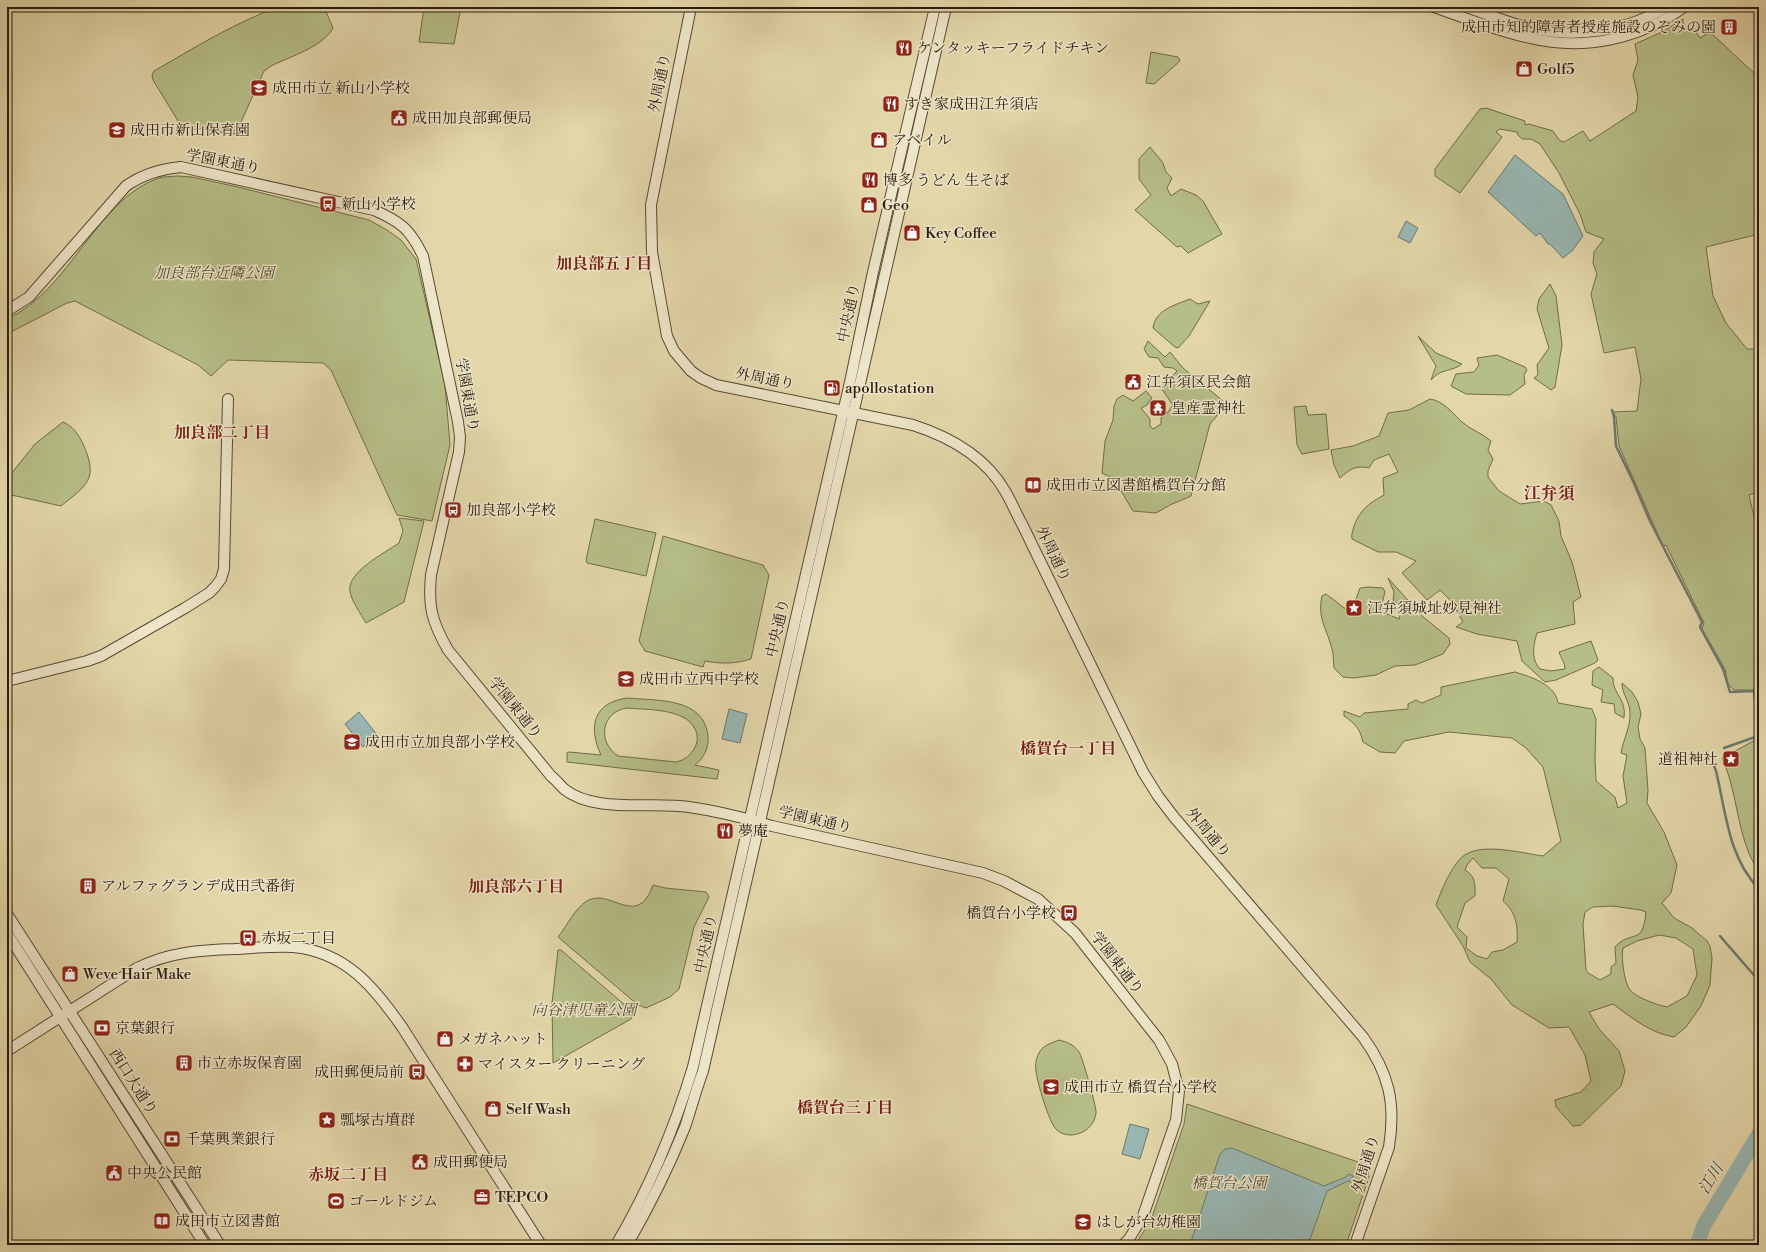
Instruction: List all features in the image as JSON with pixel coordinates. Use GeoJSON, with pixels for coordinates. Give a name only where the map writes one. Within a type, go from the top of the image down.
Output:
{"type":"FeatureCollection","features":[{"type":"Feature","properties":{"kind":"street","name":"外周通り"},"geometry":{"type":"LineString","coordinates":[[691,7],[652,204],[652,252],[668,336],[674,351],[682,362],[701,378],[716,385],[848,411],[913,425],[935,432],[956,442],[972,454],[996,478],[1005,490],[1143,772],[1158,796],[1174,817],[1350,1021],[1373,1051],[1384,1073],[1390,1094],[1392,1118],[1389,1147],[1355,1245]]}},
{"type":"Feature","properties":{"kind":"street","name":"中央通り"},"geometry":{"type":"LineString","coordinates":[[627,1245],[642,1219],[669,1164],[685,1125],[703,1071],[761,822],[848,411],[874,266],[935,7]]}},
{"type":"Feature","properties":{"kind":"street","name":"中央通り"},"geometry":{"type":"LineString","coordinates":[[616,1245],[646,1189],[681,1105],[702,1032],[750,819],[848,411],[886,272],[946,7]]}},
{"type":"Feature","properties":{"kind":"street"},"geometry":{"type":"LineString","coordinates":[[1434,7],[1520,36],[1564,43],[1592,42],[1622,37],[1656,24],[1684,7]]}},
{"type":"Feature","properties":{"kind":"street"},"geometry":{"type":"LineString","coordinates":[[1466,7],[1530,28],[1564,32],[1581,32],[1617,28],[1646,17],[1666,7]]}},
{"type":"Feature","properties":{"kind":"street","name":"学園東通り"},"geometry":{"type":"LineString","coordinates":[[7,310],[32,294],[126,186],[152,172],[168,168],[180,167],[374,210],[407,229],[417,242],[424,256],[458,422],[459,452],[430,581],[430,608],[440,637],[448,650],[551,776],[565,790],[589,801],[689,807],[750,819],[983,873],[1026,891],[1038,899],[1075,934],[1159,1040],[1172,1064],[1178,1085],[1176,1120],[1143,1216],[1129,1239],[1123,1245]]}},
{"type":"Feature","properties":{"kind":"street"},"geometry":{"type":"LineString","coordinates":[[7,681],[98,657],[185,608],[216,588],[224,570],[228,399]]}},
{"type":"Feature","properties":{"kind":"street","name":"西口大通り"},"geometry":{"type":"LineString","coordinates":[[7,914],[205,1245]]}},
{"type":"Feature","properties":{"kind":"street","name":"西口大通り"},"geometry":{"type":"LineString","coordinates":[[7,933],[65,1013],[220,1245]]}},
{"type":"Feature","properties":{"kind":"street"},"geometry":{"type":"LineString","coordinates":[[7,1051],[138,968],[158,958],[173,954],[210,949],[292,947],[310,950],[332,958],[359,975],[382,998],[541,1245]]}},
{"type":"Feature","properties":{"kind":"green space"},"geometry":{"type":"Polygon","coordinates":[[[278,7],[324,7],[333,28],[322,41],[314,46],[271,66],[264,71],[236,133],[231,135],[206,128],[192,130],[180,124],[153,80],[152,75],[154,71],[230,28],[278,7]]]}},
{"type":"Feature","properties":{"kind":"green space"},"geometry":{"type":"Polygon","coordinates":[[[424,7],[461,7],[454,44],[419,42],[424,7]]]}},
{"type":"Feature","properties":{"kind":"green space"},"geometry":{"type":"Polygon","coordinates":[[[1683,19],[1683,26],[1685,30],[1693,28],[1700,38],[1710,32],[1755,74],[1759,70],[1759,234],[1706,247],[1713,296],[1726,323],[1747,349],[1759,349],[1759,492],[1749,495],[1759,538],[1759,693],[1755,690],[1734,690],[1728,684],[1725,669],[1702,629],[1704,623],[1666,545],[1663,546],[1619,446],[1616,417],[1613,412],[1637,411],[1641,379],[1635,347],[1604,353],[1591,294],[1597,274],[1593,263],[1594,252],[1604,239],[1586,232],[1580,214],[1559,173],[1540,144],[1531,139],[1522,139],[1517,132],[1500,129],[1496,132],[1502,137],[1460,193],[1435,176],[1435,169],[1480,109],[1486,108],[1525,121],[1525,125],[1529,124],[1553,131],[1559,140],[1564,142],[1583,131],[1590,141],[1636,111],[1638,97],[1633,75],[1638,60],[1635,44],[1662,32],[1683,19]]]}},
{"type":"Feature","properties":{"kind":"green space"},"geometry":{"type":"Polygon","coordinates":[[[1151,52],[1178,57],[1180,61],[1154,84],[1146,83],[1151,52]]]}},
{"type":"Feature","properties":{"kind":"green space"},"geometry":{"type":"Polygon","coordinates":[[[1150,147],[1163,163],[1166,172],[1172,178],[1167,188],[1171,196],[1181,189],[1196,195],[1203,201],[1222,234],[1188,253],[1181,246],[1177,247],[1135,210],[1151,195],[1139,179],[1139,159],[1150,147]]]}},
{"type":"Feature","properties":{"kind":"green space","name":"加良部台近隣公園"},"geometry":{"type":"Polygon","coordinates":[[[177,176],[192,177],[238,187],[369,220],[401,240],[416,259],[445,385],[450,445],[432,521],[397,515],[331,370],[323,363],[228,360],[211,376],[198,365],[75,301],[67,303],[7,334],[7,319],[29,305],[49,288],[100,224],[118,205],[137,189],[159,178],[177,176]]]}},
{"type":"Feature","properties":{"kind":"green space"},"geometry":{"type":"Polygon","coordinates":[[[1550,284],[1556,296],[1562,345],[1555,387],[1551,390],[1534,378],[1538,375],[1537,365],[1549,348],[1537,309],[1539,299],[1550,284]]]}},
{"type":"Feature","properties":{"kind":"green space"},"geometry":{"type":"Polygon","coordinates":[[[1190,299],[1198,304],[1210,301],[1189,336],[1178,348],[1153,328],[1162,312],[1172,306],[1190,299]]]}},
{"type":"Feature","properties":{"kind":"green space"},"geometry":{"type":"Polygon","coordinates":[[[1418,336],[1436,353],[1462,364],[1435,376],[1431,380],[1436,366],[1418,336]]]}},
{"type":"Feature","properties":{"kind":"green space"},"geometry":{"type":"Polygon","coordinates":[[[1148,341],[1165,357],[1170,352],[1183,368],[1223,401],[1216,417],[1210,424],[1191,496],[1156,513],[1133,511],[1114,479],[1102,473],[1105,441],[1113,420],[1114,406],[1117,399],[1123,395],[1133,401],[1146,391],[1152,398],[1147,405],[1141,408],[1150,419],[1150,426],[1153,429],[1161,424],[1161,417],[1167,413],[1173,405],[1161,388],[1177,371],[1173,368],[1164,367],[1158,358],[1149,357],[1144,349],[1148,341]]]}},
{"type":"Feature","properties":{"kind":"green space"},"geometry":{"type":"Polygon","coordinates":[[[1497,355],[1525,367],[1527,370],[1524,375],[1525,384],[1510,395],[1466,394],[1451,386],[1456,374],[1474,372],[1479,365],[1477,358],[1497,355]]]}},
{"type":"Feature","properties":{"kind":"green space"},"geometry":{"type":"Polygon","coordinates":[[[1430,399],[1440,402],[1465,425],[1491,441],[1488,450],[1493,459],[1488,471],[1488,477],[1499,491],[1520,504],[1544,501],[1551,505],[1559,521],[1561,536],[1572,562],[1581,597],[1573,602],[1575,624],[1537,633],[1534,657],[1537,665],[1540,669],[1551,671],[1565,669],[1559,652],[1591,641],[1598,660],[1595,663],[1556,680],[1545,682],[1522,661],[1517,641],[1477,634],[1456,627],[1463,622],[1452,602],[1440,590],[1427,600],[1402,573],[1416,561],[1396,552],[1378,552],[1352,539],[1356,520],[1362,511],[1369,504],[1384,495],[1383,478],[1398,472],[1389,454],[1374,460],[1369,468],[1353,468],[1340,478],[1334,465],[1331,450],[1353,446],[1379,436],[1388,413],[1409,410],[1430,399]]]}},
{"type":"Feature","properties":{"kind":"green space"},"geometry":{"type":"Polygon","coordinates":[[[1306,406],[1308,415],[1326,414],[1329,449],[1302,454],[1297,445],[1294,407],[1306,406]]]}},
{"type":"Feature","properties":{"kind":"green space"},"geometry":{"type":"Polygon","coordinates":[[[63,422],[73,428],[78,434],[88,456],[90,473],[84,486],[61,506],[7,494],[7,479],[35,444],[63,422]]]}},
{"type":"Feature","properties":{"kind":"green space"},"geometry":{"type":"Polygon","coordinates":[[[399,518],[424,521],[404,602],[366,623],[353,600],[350,592],[350,585],[360,570],[399,543],[403,531],[399,518]]]}},
{"type":"Feature","properties":{"kind":"green space"},"geometry":{"type":"Polygon","coordinates":[[[595,519],[656,533],[646,576],[587,563],[586,560],[595,519]]]}},
{"type":"Feature","properties":{"kind":"green space"},"geometry":{"type":"Polygon","coordinates":[[[663,536],[763,565],[769,575],[751,659],[728,663],[705,661],[703,667],[645,651],[639,641],[663,536]]]}},
{"type":"Feature","properties":{"kind":"green space"},"geometry":{"type":"Polygon","coordinates":[[[1388,578],[1422,616],[1449,638],[1450,644],[1443,654],[1415,665],[1395,666],[1376,675],[1354,678],[1343,677],[1334,668],[1333,651],[1323,623],[1321,611],[1322,596],[1326,594],[1351,613],[1360,588],[1383,588],[1385,592],[1380,611],[1399,619],[1403,606],[1393,601],[1394,592],[1388,578]]]}},
{"type":"Feature","properties":{"kind":"green space"},"geometry":{"type":"Polygon","coordinates":[[[1599,667],[1613,678],[1613,683],[1622,701],[1624,718],[1615,713],[1614,704],[1601,702],[1603,690],[1592,685],[1593,671],[1599,667]]]}},
{"type":"Feature","properties":{"kind":"green space"},"geometry":{"type":"Polygon","coordinates":[[[1515,672],[1535,679],[1547,686],[1556,696],[1558,703],[1592,709],[1596,719],[1596,781],[1615,797],[1618,808],[1627,803],[1623,776],[1627,755],[1621,753],[1630,718],[1630,709],[1623,691],[1622,683],[1632,692],[1638,702],[1641,714],[1638,727],[1640,739],[1645,748],[1648,790],[1647,803],[1664,832],[1677,865],[1671,893],[1662,903],[1674,918],[1692,928],[1707,941],[1710,946],[1712,958],[1710,985],[1701,1006],[1686,1027],[1674,1037],[1657,1032],[1634,1020],[1613,1004],[1589,1012],[1599,1029],[1619,1051],[1625,1071],[1621,1086],[1581,1125],[1573,1126],[1556,1107],[1555,1100],[1581,1092],[1591,1081],[1585,1055],[1569,1027],[1549,1028],[1512,1005],[1491,979],[1470,962],[1463,946],[1436,905],[1449,874],[1461,858],[1469,853],[1489,849],[1543,856],[1561,841],[1543,767],[1526,748],[1512,738],[1449,732],[1404,741],[1395,753],[1380,752],[1363,742],[1356,726],[1344,716],[1344,711],[1360,717],[1364,713],[1408,709],[1408,704],[1416,700],[1422,703],[1441,695],[1441,687],[1515,672]],[[1473,858],[1465,870],[1473,878],[1475,884],[1475,896],[1465,903],[1457,927],[1467,937],[1466,948],[1477,956],[1487,959],[1492,952],[1503,950],[1517,942],[1517,930],[1513,914],[1503,901],[1509,879],[1496,868],[1482,868],[1473,858]],[[1612,906],[1593,907],[1585,912],[1583,924],[1586,970],[1588,973],[1600,980],[1611,974],[1611,967],[1616,963],[1615,947],[1626,939],[1639,934],[1642,930],[1646,912],[1612,906]],[[1659,935],[1637,941],[1623,948],[1622,957],[1626,981],[1630,990],[1642,998],[1667,1007],[1687,996],[1697,975],[1693,949],[1676,938],[1659,935]]]}},
{"type":"Feature","properties":{"kind":"green space"},"geometry":{"type":"Polygon","coordinates":[[[628,698],[665,701],[689,708],[698,714],[705,723],[708,736],[708,745],[701,759],[695,765],[719,770],[717,779],[567,762],[567,753],[569,752],[601,755],[595,735],[596,718],[601,710],[616,700],[628,698]],[[627,708],[612,715],[607,721],[605,728],[607,743],[611,750],[618,756],[676,762],[687,757],[692,752],[696,745],[697,734],[690,722],[683,717],[665,711],[627,708]]]}},
{"type":"Feature","properties":{"kind":"green space"},"geometry":{"type":"Polygon","coordinates":[[[1759,738],[1759,872],[1746,845],[1728,772],[1722,758],[1759,738]]]}},
{"type":"Feature","properties":{"kind":"green space"},"geometry":{"type":"Polygon","coordinates":[[[653,885],[665,888],[706,892],[709,897],[694,927],[679,989],[670,997],[646,1008],[638,1005],[558,937],[579,908],[587,901],[596,898],[605,899],[623,905],[639,905],[647,898],[653,885]]]}},
{"type":"Feature","properties":{"kind":"green space","name":"向谷津児童公園"},"geometry":{"type":"Polygon","coordinates":[[[558,950],[561,950],[634,1013],[631,1019],[553,1063],[552,1003],[558,950]]]}},
{"type":"Feature","properties":{"kind":"green space"},"geometry":{"type":"Polygon","coordinates":[[[1059,1040],[1070,1044],[1079,1052],[1096,1109],[1094,1120],[1090,1126],[1081,1133],[1075,1135],[1061,1133],[1050,1120],[1036,1071],[1036,1062],[1042,1048],[1059,1040]]]}},
{"type":"Feature","properties":{"kind":"green space","name":"橋賀台公園"},"geometry":{"type":"Polygon","coordinates":[[[1187,1104],[1367,1165],[1369,1177],[1346,1245],[1135,1245],[1151,1220],[1184,1124],[1187,1104]]]}},
{"type":"Feature","properties":{"kind":"water"},"geometry":{"type":"Polygon","coordinates":[[[1515,155],[1563,194],[1583,236],[1572,251],[1563,258],[1550,244],[1548,244],[1540,233],[1536,236],[1488,192],[1515,155]]]}},
{"type":"Feature","properties":{"kind":"water"},"geometry":{"type":"Polygon","coordinates":[[[1406,221],[1418,228],[1410,243],[1398,237],[1406,221]]]}},
{"type":"Feature","properties":{"kind":"water"},"geometry":{"type":"Polygon","coordinates":[[[729,709],[747,714],[740,743],[722,739],[729,709]]]}},
{"type":"Feature","properties":{"kind":"water"},"geometry":{"type":"Polygon","coordinates":[[[359,712],[378,736],[363,747],[345,724],[359,712]]]}},
{"type":"Feature","properties":{"kind":"water"},"geometry":{"type":"Polygon","coordinates":[[[1130,1124],[1149,1129],[1140,1159],[1122,1154],[1130,1124]]]}},
{"type":"Feature","properties":{"kind":"water"},"geometry":{"type":"Polygon","coordinates":[[[1232,1148],[1324,1186],[1346,1177],[1348,1174],[1353,1176],[1352,1182],[1348,1181],[1327,1191],[1308,1245],[1190,1245],[1220,1154],[1225,1149],[1232,1148]]]}},
{"type":"Feature","properties":{"kind":"waterway"},"geometry":{"type":"LineString","coordinates":[[1612,410],[1614,417],[1616,446],[1650,521],[1702,622],[1700,627],[1723,669],[1730,692],[1754,691],[1758,736],[1724,748]]}},
{"type":"Feature","properties":{"kind":"waterway"},"geometry":{"type":"LineString","coordinates":[[1713,759],[1712,760],[1716,771],[1734,848],[1741,863],[1759,889]]}},
{"type":"Feature","properties":{"kind":"waterway"},"geometry":{"type":"LineString","coordinates":[[1720,936],[1759,981]]}},
{"type":"Feature","properties":{"kind":"waterway","name":"江川"},"geometry":{"type":"LineString","coordinates":[[1697,1245],[1704,1225],[1759,1134]]}},
{"type":"Feature","properties":{"kind":"place","name":"成田市知的障害者授産施設のぞみの園"},"geometry":{"type":"Point","coordinates":[1729,27]}},
{"type":"Feature","properties":{"kind":"place","name":"ケンタッキーフライドチキン"},"geometry":{"type":"Point","coordinates":[904,48]}},
{"type":"Feature","properties":{"kind":"place","name":"Golf5"},"geometry":{"type":"Point","coordinates":[1524,69]}},
{"type":"Feature","properties":{"kind":"place","name":"成田市立 新山小学校"},"geometry":{"type":"Point","coordinates":[259,88]}},
{"type":"Feature","properties":{"kind":"place","name":"すき家成田江弁須店"},"geometry":{"type":"Point","coordinates":[891,104]}},
{"type":"Feature","properties":{"kind":"place","name":"成田加良部郵便局"},"geometry":{"type":"Point","coordinates":[399,118]}},
{"type":"Feature","properties":{"kind":"place","name":"成田市新山保育園"},"geometry":{"type":"Point","coordinates":[117,130]}},
{"type":"Feature","properties":{"kind":"place","name":"アベイル"},"geometry":{"type":"Point","coordinates":[879,140]}},
{"type":"Feature","properties":{"kind":"place","name":"博多 うどん 生そば"},"geometry":{"type":"Point","coordinates":[870,180]}},
{"type":"Feature","properties":{"kind":"place","name":"新山小学校"},"geometry":{"type":"Point","coordinates":[328,204]}},
{"type":"Feature","properties":{"kind":"place","name":"Geo"},"geometry":{"type":"Point","coordinates":[869,205]}},
{"type":"Feature","properties":{"kind":"place","name":"Key Coffee"},"geometry":{"type":"Point","coordinates":[912,233]}},
{"type":"Feature","properties":{"kind":"place","name":"江弁須区民会館"},"geometry":{"type":"Point","coordinates":[1133,382]}},
{"type":"Feature","properties":{"kind":"place","name":"apollostation"},"geometry":{"type":"Point","coordinates":[832,388]}},
{"type":"Feature","properties":{"kind":"place","name":"皇産霊神社"},"geometry":{"type":"Point","coordinates":[1158,408]}},
{"type":"Feature","properties":{"kind":"place","name":"成田市立図書館橋賀台分館"},"geometry":{"type":"Point","coordinates":[1033,485]}},
{"type":"Feature","properties":{"kind":"place","name":"加良部小学校"},"geometry":{"type":"Point","coordinates":[453,510]}},
{"type":"Feature","properties":{"kind":"place","name":"江弁須城址妙見神社"},"geometry":{"type":"Point","coordinates":[1354,608]}},
{"type":"Feature","properties":{"kind":"place","name":"成田市立西中学校"},"geometry":{"type":"Point","coordinates":[626,679]}},
{"type":"Feature","properties":{"kind":"place","name":"成田市立加良部小学校"},"geometry":{"type":"Point","coordinates":[352,742]}},
{"type":"Feature","properties":{"kind":"place","name":"道祖神社"},"geometry":{"type":"Point","coordinates":[1731,759]}},
{"type":"Feature","properties":{"kind":"place","name":"夢庵"},"geometry":{"type":"Point","coordinates":[725,831]}},
{"type":"Feature","properties":{"kind":"place","name":"アルファグランデ成田弐番街"},"geometry":{"type":"Point","coordinates":[88,886]}},
{"type":"Feature","properties":{"kind":"place","name":"橋賀台小学校"},"geometry":{"type":"Point","coordinates":[1069,913]}},
{"type":"Feature","properties":{"kind":"place","name":"赤坂二丁目"},"geometry":{"type":"Point","coordinates":[248,938]}},
{"type":"Feature","properties":{"kind":"place","name":"Weve Hair Make"},"geometry":{"type":"Point","coordinates":[70,974]}},
{"type":"Feature","properties":{"kind":"place","name":"京葉銀行"},"geometry":{"type":"Point","coordinates":[102,1028]}},
{"type":"Feature","properties":{"kind":"place","name":"メガネハット"},"geometry":{"type":"Point","coordinates":[445,1039]}},
{"type":"Feature","properties":{"kind":"place","name":"市立赤坂保育園"},"geometry":{"type":"Point","coordinates":[184,1063]}},
{"type":"Feature","properties":{"kind":"place","name":"マイスター クリーニング"},"geometry":{"type":"Point","coordinates":[465,1064]}},
{"type":"Feature","properties":{"kind":"place","name":"成田郵便局前"},"geometry":{"type":"Point","coordinates":[417,1072]}},
{"type":"Feature","properties":{"kind":"place","name":"成田市立 橋賀台小学校"},"geometry":{"type":"Point","coordinates":[1051,1087]}},
{"type":"Feature","properties":{"kind":"place","name":"Self Wash"},"geometry":{"type":"Point","coordinates":[493,1109]}},
{"type":"Feature","properties":{"kind":"place","name":"瓢塚古墳群"},"geometry":{"type":"Point","coordinates":[327,1120]}},
{"type":"Feature","properties":{"kind":"place","name":"千葉興業銀行"},"geometry":{"type":"Point","coordinates":[172,1139]}},
{"type":"Feature","properties":{"kind":"place","name":"成田郵便局"},"geometry":{"type":"Point","coordinates":[420,1162]}},
{"type":"Feature","properties":{"kind":"place","name":"中央公民館"},"geometry":{"type":"Point","coordinates":[114,1173]}},
{"type":"Feature","properties":{"kind":"place","name":"TEPCO"},"geometry":{"type":"Point","coordinates":[482,1197]}},
{"type":"Feature","properties":{"kind":"place","name":"ゴールドジム"},"geometry":{"type":"Point","coordinates":[336,1201]}},
{"type":"Feature","properties":{"kind":"place","name":"成田市立図書館"},"geometry":{"type":"Point","coordinates":[162,1221]}},
{"type":"Feature","properties":{"kind":"place","name":"はしが台幼稚園"},"geometry":{"type":"Point","coordinates":[1083,1222]}},
{"type":"Feature","properties":{"kind":"district","name":"加良部五丁目"},"geometry":{"type":"Point","coordinates":[604,264]}},
{"type":"Feature","properties":{"kind":"district","name":"加良部二丁目"},"geometry":{"type":"Point","coordinates":[222,433]}},
{"type":"Feature","properties":{"kind":"district","name":"江弁須"},"geometry":{"type":"Point","coordinates":[1549,494]}},
{"type":"Feature","properties":{"kind":"district","name":"橋賀台一丁目"},"geometry":{"type":"Point","coordinates":[1068,749]}},
{"type":"Feature","properties":{"kind":"district","name":"加良部六丁目"},"geometry":{"type":"Point","coordinates":[516,887]}},
{"type":"Feature","properties":{"kind":"district","name":"橋賀台三丁目"},"geometry":{"type":"Point","coordinates":[845,1108]}},
{"type":"Feature","properties":{"kind":"district","name":"赤坂二丁目"},"geometry":{"type":"Point","coordinates":[348,1175]}}]}
